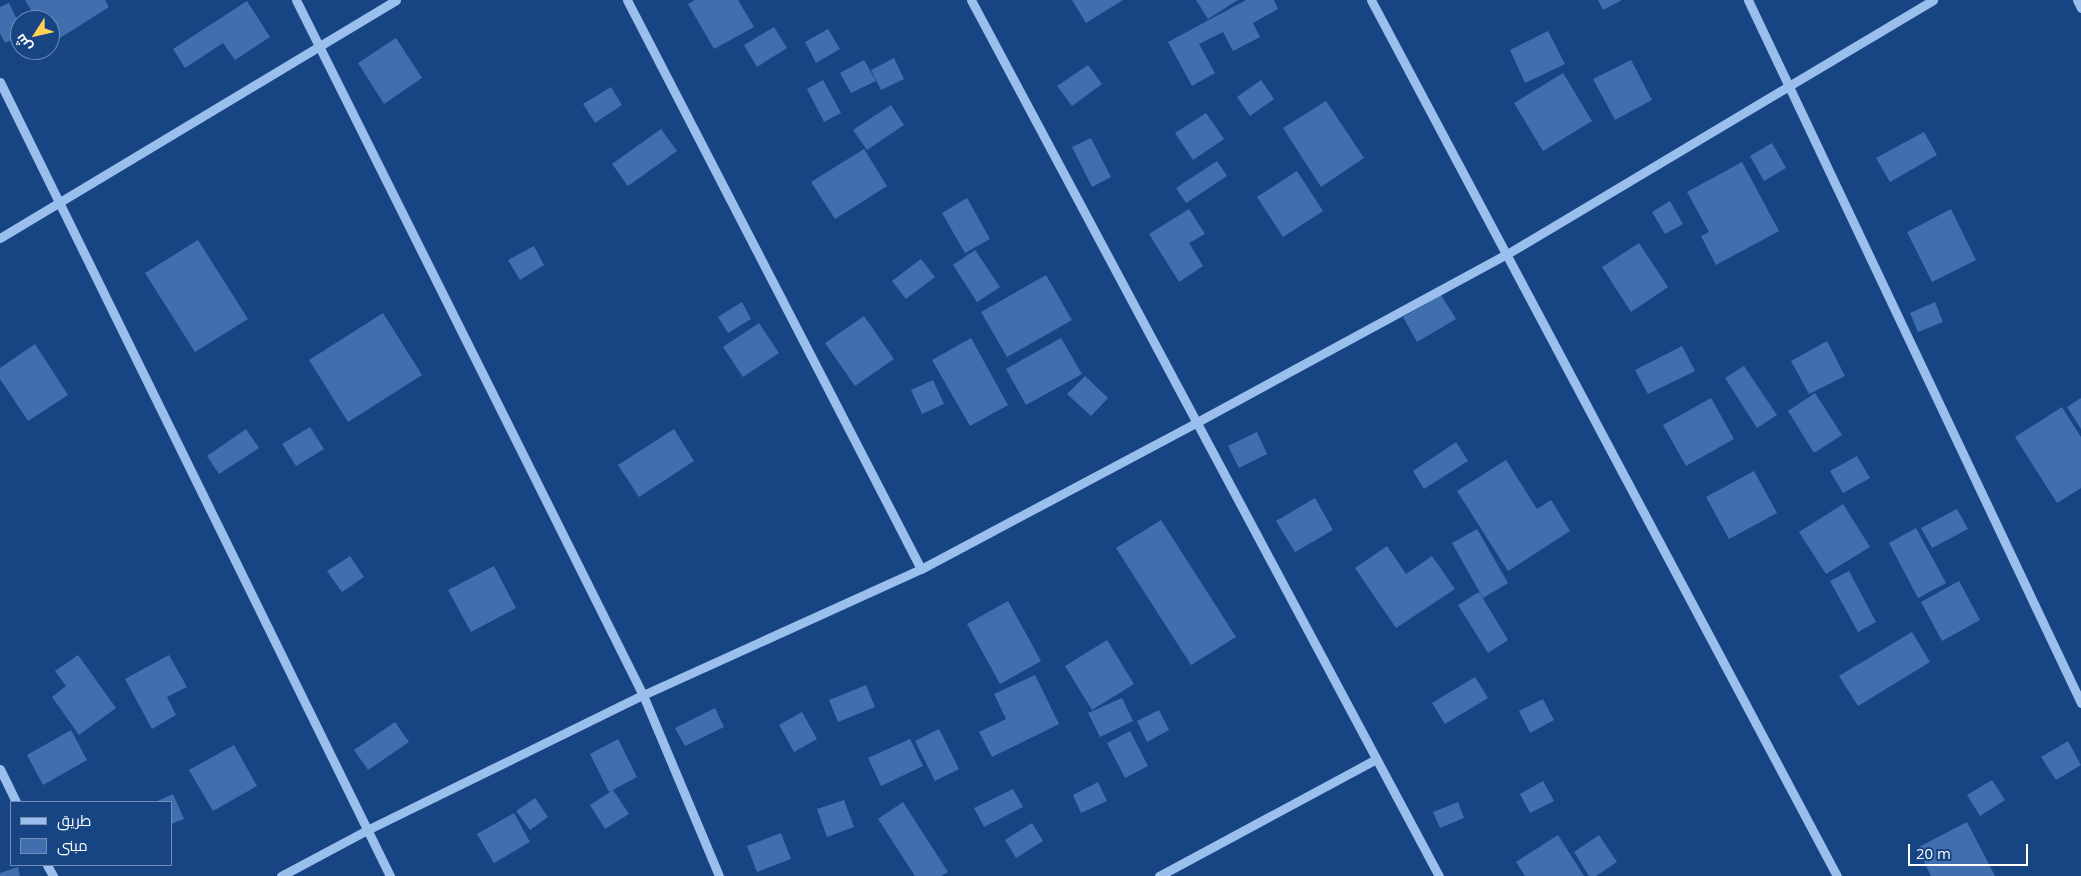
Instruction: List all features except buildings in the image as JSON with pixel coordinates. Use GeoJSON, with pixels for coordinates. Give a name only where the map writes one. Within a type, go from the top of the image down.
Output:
{"type":"FeatureCollection","features":[{"type":"Feature","properties":{"kind":"street"},"geometry":{"type":"LineString","coordinates":[[296,0],[642,695],[719,876]]}},
{"type":"Feature","properties":{"kind":"street"},"geometry":{"type":"LineString","coordinates":[[0,238],[396,0]]}},
{"type":"Feature","properties":{"kind":"street"},"geometry":{"type":"LineString","coordinates":[[627,0],[920,569]]}},
{"type":"Feature","properties":{"kind":"street"},"geometry":{"type":"LineString","coordinates":[[971,0],[1199,421],[1374,760],[1439,876]]}},
{"type":"Feature","properties":{"kind":"street"},"geometry":{"type":"LineString","coordinates":[[1371,0],[1837,876]]}},
{"type":"Feature","properties":{"kind":"street"},"geometry":{"type":"LineString","coordinates":[[1748,0],[1791,87],[2081,704]]}},
{"type":"Feature","properties":{"kind":"street"},"geometry":{"type":"LineString","coordinates":[[281,876],[369,829],[642,695],[920,569],[1199,421],[1507,254],[1791,87],[1933,0]]}},
{"type":"Feature","properties":{"kind":"street"},"geometry":{"type":"LineString","coordinates":[[2077,0],[2081,8]]}},
{"type":"Feature","properties":{"kind":"street"},"geometry":{"type":"LineString","coordinates":[[0,82],[369,829],[390,876]]}},
{"type":"Feature","properties":{"kind":"street"},"geometry":{"type":"LineString","coordinates":[[1159,876],[1374,760]]}},
{"type":"Feature","properties":{"kind":"street"},"geometry":{"type":"LineString","coordinates":[[0,769],[16,801]]}}]}
